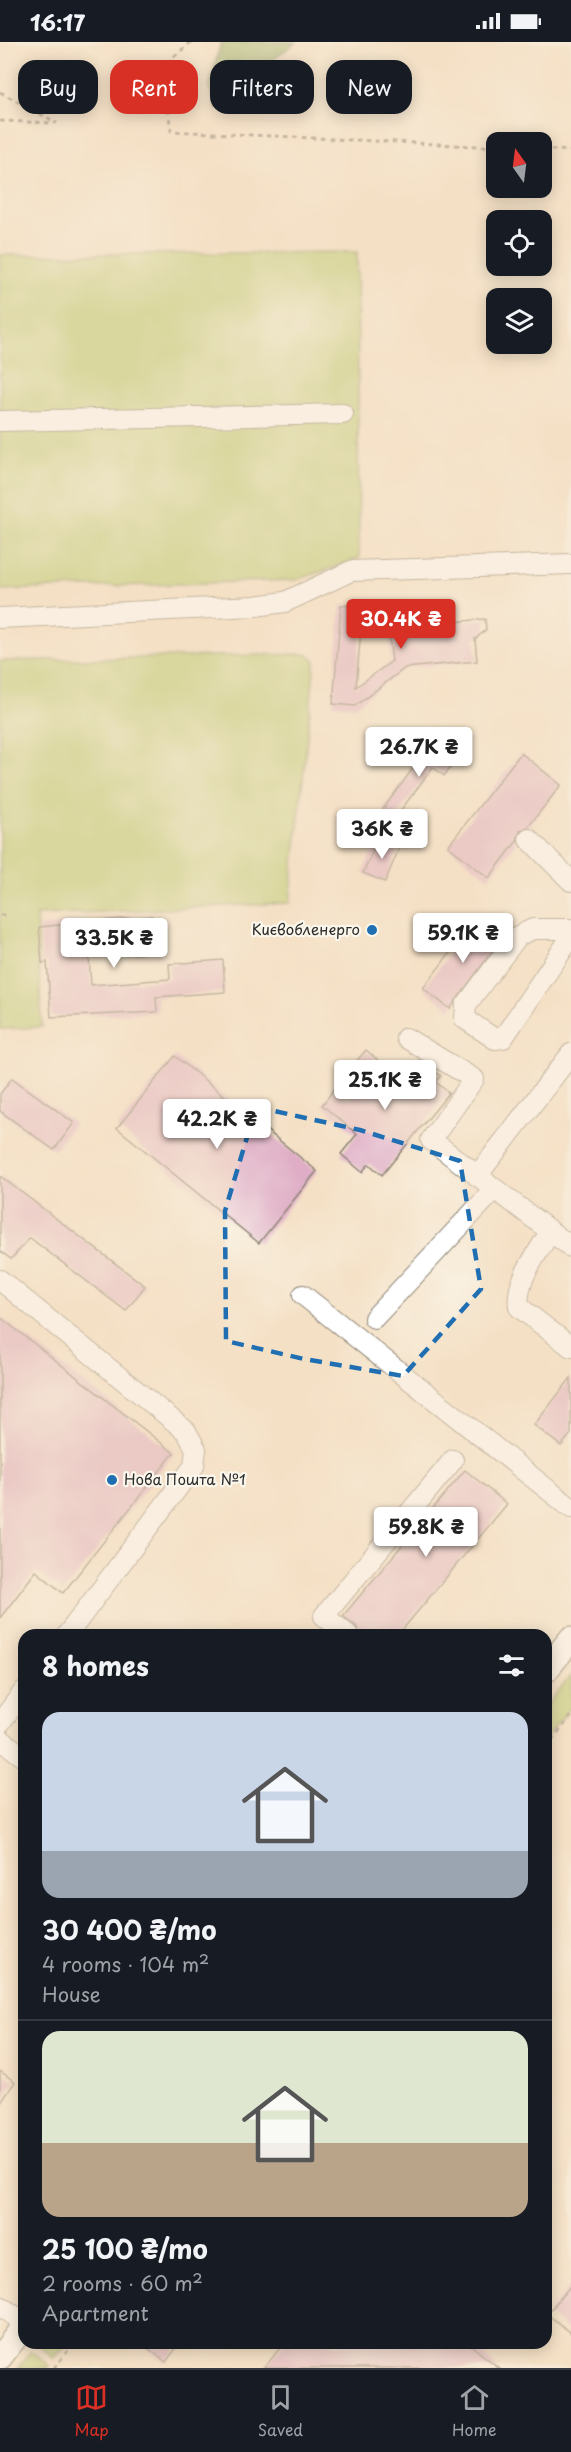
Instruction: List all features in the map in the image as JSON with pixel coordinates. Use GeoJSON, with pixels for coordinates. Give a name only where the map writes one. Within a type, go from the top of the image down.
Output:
{"type":"FeatureCollection","features":[{"type":"Feature","properties":{"kind":"main road"},"geometry":{"type":"LineString","coordinates":[[552,1663],[571,1639]]}},
{"type":"Feature","properties":{"kind":"main road"},"geometry":{"type":"LineString","coordinates":[[0,2357],[18,2332]]}},
{"type":"Feature","properties":{"kind":"lane"},"geometry":{"type":"LineString","coordinates":[[0,421],[343,414]]}},
{"type":"Feature","properties":{"kind":"lane"},"geometry":{"type":"LineString","coordinates":[[0,618],[255,606],[285,602],[351,571],[571,564]]}},
{"type":"Feature","properties":{"kind":"lane"},"geometry":{"type":"LineString","coordinates":[[529,839],[571,881]]}},
{"type":"Feature","properties":{"kind":"lane"},"geometry":{"type":"LineString","coordinates":[[571,929],[532,929],[518,936],[466,1005],[465,1018],[495,1039],[503,1038],[571,937]]}},
{"type":"Feature","properties":{"kind":"lane"},"geometry":{"type":"LineString","coordinates":[[406,1038],[474,1079],[431,1140],[571,1247]]}},
{"type":"Feature","properties":{"kind":"lane"},"geometry":{"type":"LineString","coordinates":[[477,1176],[571,1054]]}},
{"type":"Feature","properties":{"kind":"lane"},"geometry":{"type":"LineString","coordinates":[[374,1318],[494,1190]]}},
{"type":"Feature","properties":{"kind":"lane"},"geometry":{"type":"LineString","coordinates":[[550,1232],[520,1284],[517,1294],[519,1307],[571,1347]]}},
{"type":"Feature","properties":{"kind":"lane"},"geometry":{"type":"LineString","coordinates":[[0,1280],[152,1401],[186,1431],[196,1449],[194,1466],[72,1629]]}},
{"type":"Feature","properties":{"kind":"lane"},"geometry":{"type":"LineString","coordinates":[[303,1295],[571,1508]]}},
{"type":"Feature","properties":{"kind":"lane"},"geometry":{"type":"LineString","coordinates":[[340,1629],[324,1616],[453,1460]]}},
{"type":"Feature","properties":{"kind":"lane"},"geometry":{"type":"LineString","coordinates":[[0,1723],[18,1699]]}},
{"type":"Feature","properties":{"kind":"lane"},"geometry":{"type":"LineString","coordinates":[[0,1739],[18,1752]]}},
{"type":"Feature","properties":{"kind":"lane"},"geometry":{"type":"LineString","coordinates":[[0,2306],[18,2320]]}},
{"type":"Feature","properties":{"kind":"path"},"geometry":{"type":"LineString","coordinates":[[191,42],[162,67],[171,131],[486,147]]}},
{"type":"Feature","properties":{"kind":"path"},"geometry":{"type":"LineString","coordinates":[[0,92],[57,123],[0,120]]}},
{"type":"Feature","properties":{"kind":"path"},"geometry":{"type":"LineString","coordinates":[[552,150],[571,151]]}},
{"type":"Feature","properties":{"kind":"path"},"geometry":{"type":"LineString","coordinates":[[0,915],[9,915]]}},
{"type":"Feature","properties":{"kind":"path"},"geometry":{"type":"LineString","coordinates":[[552,1740],[571,1716]]}},
{"type":"Feature","properties":{"kind":"path"},"geometry":{"type":"LineString","coordinates":[[54,2368],[69,2349]]}},
{"type":"Feature","properties":{"kind":"highlighted area"},"geometry":{"type":"Polygon","coordinates":[[[256,1107],[360,1130],[460,1161],[481,1289],[403,1376],[304,1359],[226,1341],[225,1211],[256,1107]]]}},
{"type":"Feature","properties":{"kind":"green space"},"geometry":{"type":"Polygon","coordinates":[[[221,42],[296,42],[272,60],[216,60],[221,42]]]}},
{"type":"Feature","properties":{"kind":"green space"},"geometry":{"type":"Polygon","coordinates":[[[357,252],[359,559],[296,580],[0,590],[0,255],[357,252]]]}},
{"type":"Feature","properties":{"kind":"green space"},"geometry":{"type":"Polygon","coordinates":[[[306,654],[315,660],[290,903],[36,915],[42,1027],[0,1029],[0,661],[306,654]]]}},
{"type":"Feature","properties":{"kind":"green space"},"geometry":{"type":"Polygon","coordinates":[[[571,1675],[571,1707],[552,1731],[552,1699],[571,1675]]]}},
{"type":"Feature","properties":{"kind":"green space"},"geometry":{"type":"Polygon","coordinates":[[[43,2349],[62,2349],[54,2359],[43,2349]]]}},
{"type":"Feature","properties":{"kind":"green space"},"geometry":{"type":"Polygon","coordinates":[[[31,2351],[49,2366],[47,2368],[18,2368],[31,2351]]]}},
{"type":"Feature","properties":{"kind":"building"},"geometry":{"type":"Polygon","coordinates":[[[341,605],[363,607],[356,687],[392,661],[388,630],[416,627],[415,610],[441,607],[442,623],[485,619],[486,630],[475,639],[477,661],[405,668],[355,706],[333,704],[341,605]]]}},
{"type":"Feature","properties":{"kind":"building"},"geometry":{"type":"Polygon","coordinates":[[[431,744],[455,761],[444,776],[433,767],[395,818],[383,809],[431,744]]]}},
{"type":"Feature","properties":{"kind":"building"},"geometry":{"type":"Polygon","coordinates":[[[521,753],[561,785],[528,827],[520,831],[517,841],[489,878],[448,846],[521,753]]]}},
{"type":"Feature","properties":{"kind":"building"},"geometry":{"type":"Polygon","coordinates":[[[379,837],[400,846],[385,882],[363,873],[379,837]]]}},
{"type":"Feature","properties":{"kind":"building"},"geometry":{"type":"Polygon","coordinates":[[[152,916],[154,939],[145,940],[146,953],[89,958],[91,985],[170,979],[169,964],[223,960],[225,992],[156,997],[157,1012],[51,1017],[47,962],[42,963],[39,927],[152,916]]]}},
{"type":"Feature","properties":{"kind":"building"},"geometry":{"type":"Polygon","coordinates":[[[476,919],[502,938],[450,1009],[423,988],[476,919]]]}},
{"type":"Feature","properties":{"kind":"building"},"geometry":{"type":"Polygon","coordinates":[[[366,1050],[402,1081],[419,1060],[441,1076],[436,1082],[449,1093],[382,1175],[369,1164],[362,1172],[341,1154],[357,1134],[322,1105],[335,1088],[348,1099],[368,1075],[354,1064],[366,1050]]]}},
{"type":"Feature","properties":{"kind":"building"},"geometry":{"type":"Polygon","coordinates":[[[175,1056],[317,1171],[259,1243],[117,1128],[175,1056]]]}},
{"type":"Feature","properties":{"kind":"building"},"geometry":{"type":"Polygon","coordinates":[[[12,1078],[74,1123],[54,1150],[0,1111],[0,1094],[12,1078]]]}},
{"type":"Feature","properties":{"kind":"building"},"geometry":{"type":"Polygon","coordinates":[[[0,1176],[145,1286],[126,1311],[30,1238],[11,1259],[0,1251],[0,1176]]]}},
{"type":"Feature","properties":{"kind":"building"},"geometry":{"type":"Polygon","coordinates":[[[0,1317],[174,1453],[63,1593],[36,1571],[0,1618],[0,1317]]]}},
{"type":"Feature","properties":{"kind":"building"},"geometry":{"type":"Polygon","coordinates":[[[571,1378],[571,1434],[561,1446],[534,1425],[571,1378]]]}},
{"type":"Feature","properties":{"kind":"building"},"geometry":{"type":"Polygon","coordinates":[[[465,1470],[507,1504],[403,1629],[357,1629],[343,1616],[465,1470]]]}},
{"type":"Feature","properties":{"kind":"building"},"geometry":{"type":"Polygon","coordinates":[[[0,2071],[15,2082],[0,2104],[0,2071]]]}},
{"type":"Feature","properties":{"kind":"building"},"geometry":{"type":"Polygon","coordinates":[[[571,2285],[571,2333],[552,2318],[552,2308],[571,2285]]]}},
{"type":"Feature","properties":{"kind":"building"},"geometry":{"type":"Polygon","coordinates":[[[149,2349],[176,2349],[166,2362],[149,2349]]]}},
{"type":"Feature","properties":{"kind":"building"},"geometry":{"type":"Polygon","coordinates":[[[279,2349],[475,2349],[499,2368],[264,2368],[279,2349]]]}},
{"type":"Feature","properties":{"kind":"place","name":"Києвобленерго"},"geometry":{"type":"Point","coordinates":[372,930]}},
{"type":"Feature","properties":{"kind":"place","name":"Нова Пошта №1"},"geometry":{"type":"Point","coordinates":[112,1480]}}]}
